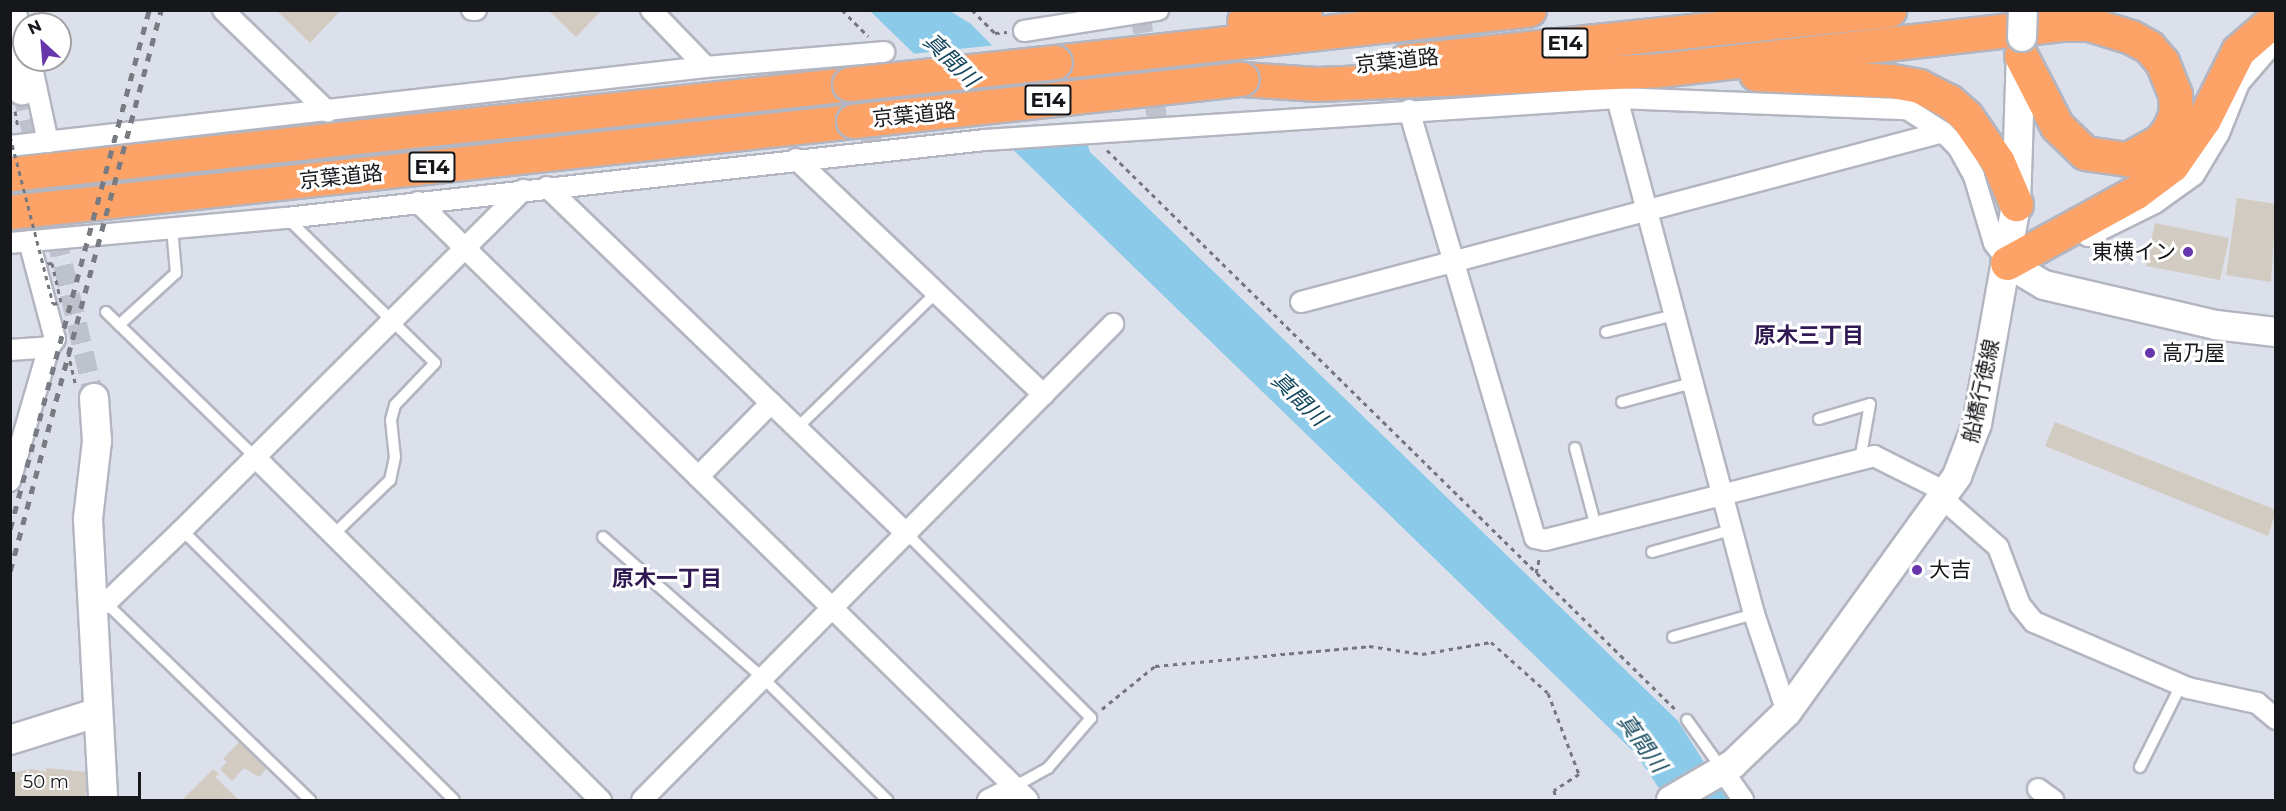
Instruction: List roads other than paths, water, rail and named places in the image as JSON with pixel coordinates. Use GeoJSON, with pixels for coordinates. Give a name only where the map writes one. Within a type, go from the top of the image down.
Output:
{"type":"FeatureCollection","features":[{"type":"Feature","properties":{"kind":"highway"},"geometry":{"type":"LineString","coordinates":[[1055,62],[1149,37],[1305,10]]}},
{"type":"Feature","properties":{"kind":"highway","name":"京葉道路"},"geometry":{"type":"LineString","coordinates":[[10,174],[1529,10]]}},
{"type":"Feature","properties":{"kind":"highway","name":"京葉道路"},"geometry":{"type":"LineString","coordinates":[[10,212],[1889,10]]}},
{"type":"Feature","properties":{"kind":"highway"},"geometry":{"type":"LineString","coordinates":[[2007,263],[2136,192],[2172,165],[2204,119],[2238,51],[2276,18]]}},
{"type":"Feature","properties":{"kind":"highway"},"geometry":{"type":"LineString","coordinates":[[1242,79],[1317,84],[1659,70],[2054,25],[2089,24],[2131,38],[2149,47],[2162,62],[2175,95],[2176,112],[2170,128],[2160,141],[2127,159],[2085,153],[2057,126],[2022,35]]}},
{"type":"Feature","properties":{"kind":"highway"},"geometry":{"type":"LineString","coordinates":[[1659,70],[1892,81],[1918,86],[1949,101],[1966,117],[1998,162],[2016,204]]}},
{"type":"Feature","properties":{"kind":"street"},"geometry":{"type":"LineString","coordinates":[[12,10],[18,98]]}},
{"type":"Feature","properties":{"kind":"street"},"geometry":{"type":"LineString","coordinates":[[223,10],[328,112]]}},
{"type":"Feature","properties":{"kind":"street"},"geometry":{"type":"LineString","coordinates":[[651,10],[706,67]]}},
{"type":"Feature","properties":{"kind":"street"},"geometry":{"type":"LineString","coordinates":[[1024,31],[1158,10]]}},
{"type":"Feature","properties":{"kind":"street","name":"船橋行徳線"},"geometry":{"type":"LineString","coordinates":[[1671,801],[1721,773],[1787,712],[1944,499],[1965,459],[1977,424],[2016,204],[2022,35]]}},
{"type":"Feature","properties":{"kind":"street"},"geometry":{"type":"LineString","coordinates":[[2007,263],[2069,246],[2155,203],[2194,175],[2219,133],[2239,83],[2276,40]]}},
{"type":"Feature","properties":{"kind":"street"},"geometry":{"type":"LineString","coordinates":[[10,146],[328,112],[706,67],[885,52]]}},
{"type":"Feature","properties":{"kind":"street"},"geometry":{"type":"LineString","coordinates":[[33,72],[48,142]]}},
{"type":"Feature","properties":{"kind":"street"},"geometry":{"type":"LineString","coordinates":[[10,481],[58,348],[20,242],[286,218],[796,159],[985,141],[1105,135],[1408,110],[1617,98],[1884,106],[1907,109],[1943,132],[1967,160],[1994,243],[2007,263],[2044,285],[2216,325],[2276,332]]}},
{"type":"Feature","properties":{"kind":"street"},"geometry":{"type":"LineString","coordinates":[[1617,98],[1754,614],[1787,712]]}},
{"type":"Feature","properties":{"kind":"street"},"geometry":{"type":"LineString","coordinates":[[1408,110],[1535,538],[1545,540],[1722,497],[1874,456],[1936,487],[1944,499],[1998,547],[2020,605],[2034,622],[2181,685],[2257,703],[2276,718]]}},
{"type":"Feature","properties":{"kind":"street"},"geometry":{"type":"LineString","coordinates":[[1301,302],[1943,132]]}},
{"type":"Feature","properties":{"kind":"street"},"geometry":{"type":"LineString","coordinates":[[796,159],[1044,395]]}},
{"type":"Feature","properties":{"kind":"street"},"geometry":{"type":"LineString","coordinates":[[547,187],[908,535]]}},
{"type":"Feature","properties":{"kind":"street"},"geometry":{"type":"LineString","coordinates":[[98,603],[182,530],[523,190]]}},
{"type":"Feature","properties":{"kind":"street"},"geometry":{"type":"LineString","coordinates":[[418,202],[1021,794]]}},
{"type":"Feature","properties":{"kind":"street"},"geometry":{"type":"LineString","coordinates":[[2007,263],[2047,267],[2246,311],[2276,314]]}},
{"type":"Feature","properties":{"kind":"street"},"geometry":{"type":"LineString","coordinates":[[642,801],[908,535],[1113,324]]}},
{"type":"Feature","properties":{"kind":"street"},"geometry":{"type":"LineString","coordinates":[[10,351],[58,348]]}},
{"type":"Feature","properties":{"kind":"street"},"geometry":{"type":"LineString","coordinates":[[85,395],[97,441],[88,519],[98,603],[96,713],[103,801]]}},
{"type":"Feature","properties":{"kind":"street"},"geometry":{"type":"LineString","coordinates":[[698,477],[771,403]]}},
{"type":"Feature","properties":{"kind":"street"},"geometry":{"type":"LineString","coordinates":[[254,456],[601,801]]}},
{"type":"Feature","properties":{"kind":"street"},"geometry":{"type":"LineString","coordinates":[[10,740],[96,713]]}},
{"type":"Feature","properties":{"kind":"street"},"geometry":{"type":"LineString","coordinates":[[1721,773],[1743,801]]}},
{"type":"Feature","properties":{"kind":"street"},"geometry":{"type":"LineString","coordinates":[[988,801],[1021,794]]}},
{"type":"Feature","properties":{"kind":"lane"},"geometry":{"type":"LineString","coordinates":[[286,218],[435,363],[395,405],[391,420],[395,457],[390,480],[333,535]]}},
{"type":"Feature","properties":{"kind":"lane"},"geometry":{"type":"LineString","coordinates":[[119,325],[176,273],[172,227]]}},
{"type":"Feature","properties":{"kind":"lane"},"geometry":{"type":"LineString","coordinates":[[797,428],[936,293]]}},
{"type":"Feature","properties":{"kind":"lane"},"geometry":{"type":"LineString","coordinates":[[106,312],[254,456]]}},
{"type":"Feature","properties":{"kind":"lane"},"geometry":{"type":"LineString","coordinates":[[1606,332],[1674,315]]}},
{"type":"Feature","properties":{"kind":"lane"},"geometry":{"type":"LineString","coordinates":[[1622,402],[1692,383]]}},
{"type":"Feature","properties":{"kind":"lane"},"geometry":{"type":"LineString","coordinates":[[1819,419],[1870,405],[1860,460]]}},
{"type":"Feature","properties":{"kind":"lane"},"geometry":{"type":"LineString","coordinates":[[1575,448],[1596,527]]}},
{"type":"Feature","properties":{"kind":"lane"},"geometry":{"type":"LineString","coordinates":[[182,530],[454,801]]}},
{"type":"Feature","properties":{"kind":"lane"},"geometry":{"type":"LineString","coordinates":[[1652,552],[1731,530]]}},
{"type":"Feature","properties":{"kind":"lane"},"geometry":{"type":"LineString","coordinates":[[908,535],[1091,718],[1048,768],[1021,794]]}},
{"type":"Feature","properties":{"kind":"lane"},"geometry":{"type":"LineString","coordinates":[[603,537],[764,679],[887,801]]}},
{"type":"Feature","properties":{"kind":"lane"},"geometry":{"type":"LineString","coordinates":[[98,603],[310,801]]}},
{"type":"Feature","properties":{"kind":"lane"},"geometry":{"type":"LineString","coordinates":[[1673,637],[1754,614]]}},
{"type":"Feature","properties":{"kind":"lane"},"geometry":{"type":"LineString","coordinates":[[2140,766],[2181,685]]}},
{"type":"Feature","properties":{"kind":"lane"},"geometry":{"type":"LineString","coordinates":[[1687,720],[1721,773]]}},
{"type":"Feature","properties":{"kind":"water","name":"真間川"},"geometry":{"type":"Polygon","coordinates":[[[870,11],[950,11],[971,24],[1086,140],[1090,152],[1678,721],[1728,800],[1667,800],[1635,753],[870,11]]]}},
{"type":"Feature","properties":{"kind":"tunnel"},"geometry":{"type":"LineString","coordinates":[[1140,13],[1159,130]]}},
{"type":"Feature","properties":{"kind":"tunnel"},"geometry":{"type":"LineString","coordinates":[[861,72],[873,151]]}},
{"type":"Feature","properties":{"kind":"tunnel"},"geometry":{"type":"LineString","coordinates":[[22,90],[94,398]]}},
{"type":"Feature","properties":{"kind":"railway"},"geometry":{"type":"LineString","coordinates":[[10,529],[149,10]]}},
{"type":"Feature","properties":{"kind":"railway"},"geometry":{"type":"LineString","coordinates":[[10,571],[161,10]]}},
{"type":"Feature","properties":{"kind":"place","name":"東横イン"},"geometry":{"type":"Point","coordinates":[2188,252]}},
{"type":"Feature","properties":{"kind":"place","name":"高乃屋"},"geometry":{"type":"Point","coordinates":[2150,353]}},
{"type":"Feature","properties":{"kind":"place","name":"大吉"},"geometry":{"type":"Point","coordinates":[1917,570]}},
{"type":"Feature","properties":{"kind":"district","name":"原木三丁目"},"geometry":{"type":"Point","coordinates":[1809,336]}},
{"type":"Feature","properties":{"kind":"district","name":"原木一丁目"},"geometry":{"type":"Point","coordinates":[667,579]}}]}
